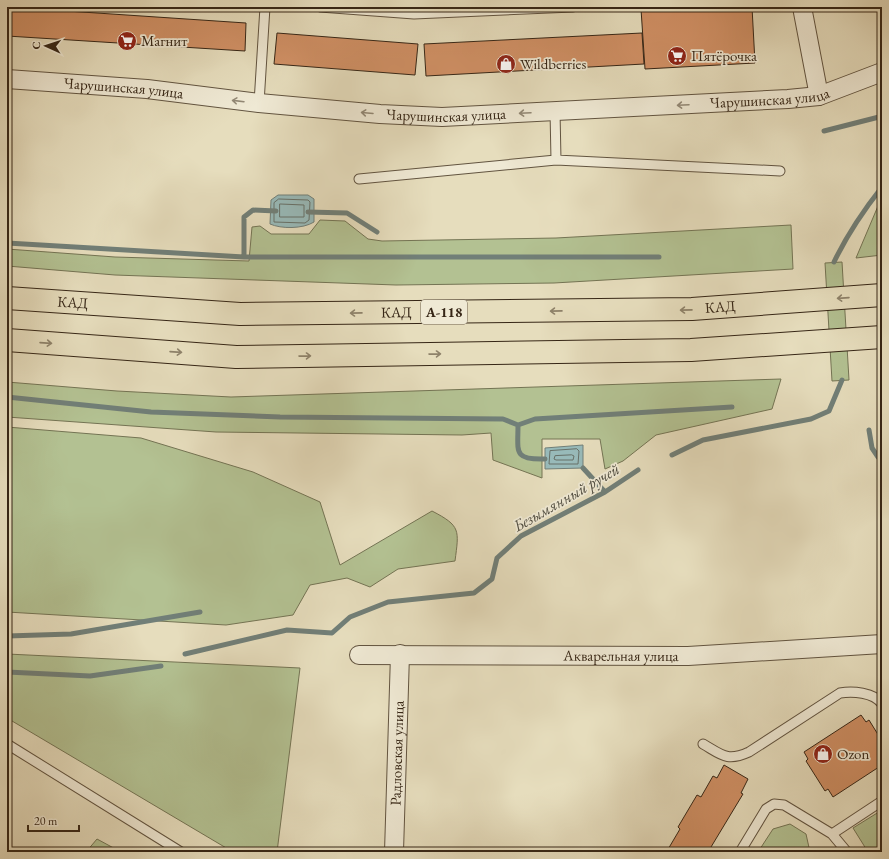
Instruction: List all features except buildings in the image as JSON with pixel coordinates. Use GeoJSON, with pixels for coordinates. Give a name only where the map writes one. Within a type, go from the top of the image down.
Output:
{"type":"FeatureCollection","features":[{"type":"Feature","properties":{"kind":"highway","name":"КАД"},"geometry":{"type":"LineString","coordinates":[[7,298],[240,314],[692,310],[882,295]]}},
{"type":"Feature","properties":{"kind":"highway"},"geometry":{"type":"LineString","coordinates":[[7,340],[236,357],[691,350],[882,337]]}},
{"type":"Feature","properties":{"kind":"street"},"geometry":{"type":"LineString","coordinates":[[802,7],[819,96]]}},
{"type":"Feature","properties":{"kind":"street","name":"Чарушинская улица"},"geometry":{"type":"LineString","coordinates":[[7,79],[147,89],[259,103],[380,114],[442,117],[819,96],[882,72]]}},
{"type":"Feature","properties":{"kind":"street","name":"Акварельная улица"},"geometry":{"type":"LineString","coordinates":[[359,655],[688,656],[882,644]]}},
{"type":"Feature","properties":{"kind":"street","name":"Радловская улица"},"geometry":{"type":"LineString","coordinates":[[394,852],[400,654]]}},
{"type":"Feature","properties":{"kind":"lane"},"geometry":{"type":"LineString","coordinates":[[259,103],[265,7]]}},
{"type":"Feature","properties":{"kind":"lane"},"geometry":{"type":"LineString","coordinates":[[320,7],[414,14],[573,7]]}},
{"type":"Feature","properties":{"kind":"lane"},"geometry":{"type":"LineString","coordinates":[[555,111],[556,160]]}},
{"type":"Feature","properties":{"kind":"lane"},"geometry":{"type":"LineString","coordinates":[[359,179],[556,160],[780,171]]}},
{"type":"Feature","properties":{"kind":"lane"},"geometry":{"type":"LineString","coordinates":[[703,744],[724,756],[737,758],[749,752],[840,693],[849,692],[872,696],[882,704]]}},
{"type":"Feature","properties":{"kind":"lane"},"geometry":{"type":"LineString","coordinates":[[7,744],[181,852]]}},
{"type":"Feature","properties":{"kind":"lane"},"geometry":{"type":"LineString","coordinates":[[832,834],[882,801]]}},
{"type":"Feature","properties":{"kind":"lane"},"geometry":{"type":"LineString","coordinates":[[740,852],[766,809],[774,804],[784,805],[832,834],[847,852]]}},
{"type":"Feature","properties":{"kind":"green space"},"geometry":{"type":"Polygon","coordinates":[[[882,203],[882,255],[856,258],[878,206],[882,203]]]}},
{"type":"Feature","properties":{"kind":"green space"},"geometry":{"type":"Polygon","coordinates":[[[320,220],[345,221],[368,239],[382,241],[556,238],[791,225],[793,269],[554,283],[396,285],[115,275],[7,266],[7,249],[115,257],[249,261],[252,227],[260,226],[271,234],[309,234],[320,220]]]}},
{"type":"Feature","properties":{"kind":"green space"},"geometry":{"type":"Polygon","coordinates":[[[842,262],[849,380],[832,381],[825,263],[842,262]]]}},
{"type":"Feature","properties":{"kind":"green space"},"geometry":{"type":"Polygon","coordinates":[[[781,379],[772,409],[656,435],[623,461],[605,469],[600,439],[542,439],[542,478],[493,460],[491,433],[462,435],[216,432],[7,417],[7,382],[117,391],[231,397],[781,379]]]}},
{"type":"Feature","properties":{"kind":"green space"},"geometry":{"type":"Polygon","coordinates":[[[7,427],[141,438],[253,472],[320,502],[340,565],[432,511],[448,521],[456,530],[457,542],[455,561],[398,569],[370,587],[347,578],[310,585],[293,615],[226,625],[7,612],[7,427]]]}},
{"type":"Feature","properties":{"kind":"green space"},"geometry":{"type":"Polygon","coordinates":[[[7,654],[300,668],[277,852],[233,852],[7,718],[7,654]]]}},
{"type":"Feature","properties":{"kind":"green space"},"geometry":{"type":"Polygon","coordinates":[[[882,810],[882,852],[868,852],[853,828],[882,810]]]}},
{"type":"Feature","properties":{"kind":"green space"},"geometry":{"type":"Polygon","coordinates":[[[790,824],[806,834],[810,852],[758,852],[773,829],[790,824]]]}},
{"type":"Feature","properties":{"kind":"green space"},"geometry":{"type":"Polygon","coordinates":[[[97,839],[121,852],[86,852],[97,839]]]}},
{"type":"Feature","properties":{"kind":"water"},"geometry":{"type":"Polygon","coordinates":[[[278,195],[308,195],[314,199],[314,222],[304,226],[292,228],[270,224],[271,200],[278,195]]]}},
{"type":"Feature","properties":{"kind":"water"},"geometry":{"type":"Polygon","coordinates":[[[583,445],[583,468],[545,469],[545,448],[583,445]]]}},
{"type":"Feature","properties":{"kind":"waterway"},"geometry":{"type":"LineString","coordinates":[[824,131],[879,117],[882,114]]}},
{"type":"Feature","properties":{"kind":"waterway","name":"Безымянный ручей"},"geometry":{"type":"LineString","coordinates":[[834,262],[856,223],[882,187]]}},
{"type":"Feature","properties":{"kind":"waterway"},"geometry":{"type":"LineString","coordinates":[[244,257],[244,217],[253,210],[276,211]]}},
{"type":"Feature","properties":{"kind":"waterway"},"geometry":{"type":"LineString","coordinates":[[308,212],[347,213],[377,232]]}},
{"type":"Feature","properties":{"kind":"waterway"},"geometry":{"type":"LineString","coordinates":[[7,243],[244,257],[659,257]]}},
{"type":"Feature","properties":{"kind":"waterway","name":"Безымянный ручей"},"geometry":{"type":"LineString","coordinates":[[672,455],[703,440],[811,419],[829,411],[842,380]]}},
{"type":"Feature","properties":{"kind":"waterway"},"geometry":{"type":"LineString","coordinates":[[7,397],[151,412],[280,417],[503,419],[518,425],[535,419],[732,407]]}},
{"type":"Feature","properties":{"kind":"waterway"},"geometry":{"type":"LineString","coordinates":[[518,425],[518,448],[522,456],[527,458],[545,459]]}},
{"type":"Feature","properties":{"kind":"waterway"},"geometry":{"type":"LineString","coordinates":[[869,430],[872,448],[878,457],[882,458]]}},
{"type":"Feature","properties":{"kind":"waterway"},"geometry":{"type":"LineString","coordinates":[[583,468],[605,492]]}},
{"type":"Feature","properties":{"kind":"waterway","name":"Безымянный ручей"},"geometry":{"type":"LineString","coordinates":[[185,654],[287,630],[332,633],[350,617],[388,602],[474,593],[492,579],[497,558],[521,536],[605,492],[638,470]]}},
{"type":"Feature","properties":{"kind":"waterway"},"geometry":{"type":"LineString","coordinates":[[7,636],[71,634],[200,612]]}},
{"type":"Feature","properties":{"kind":"waterway"},"geometry":{"type":"LineString","coordinates":[[7,672],[90,676],[161,666]]}},
{"type":"Feature","properties":{"kind":"place","name":"Магнит"},"geometry":{"type":"Point","coordinates":[127,41]}},
{"type":"Feature","properties":{"kind":"place","name":"Пятёрочка"},"geometry":{"type":"Point","coordinates":[677,56]}},
{"type":"Feature","properties":{"kind":"place","name":"Wildberries"},"geometry":{"type":"Point","coordinates":[506,64]}},
{"type":"Feature","properties":{"kind":"place","name":"Ozon"},"geometry":{"type":"Point","coordinates":[823,754]}}]}
